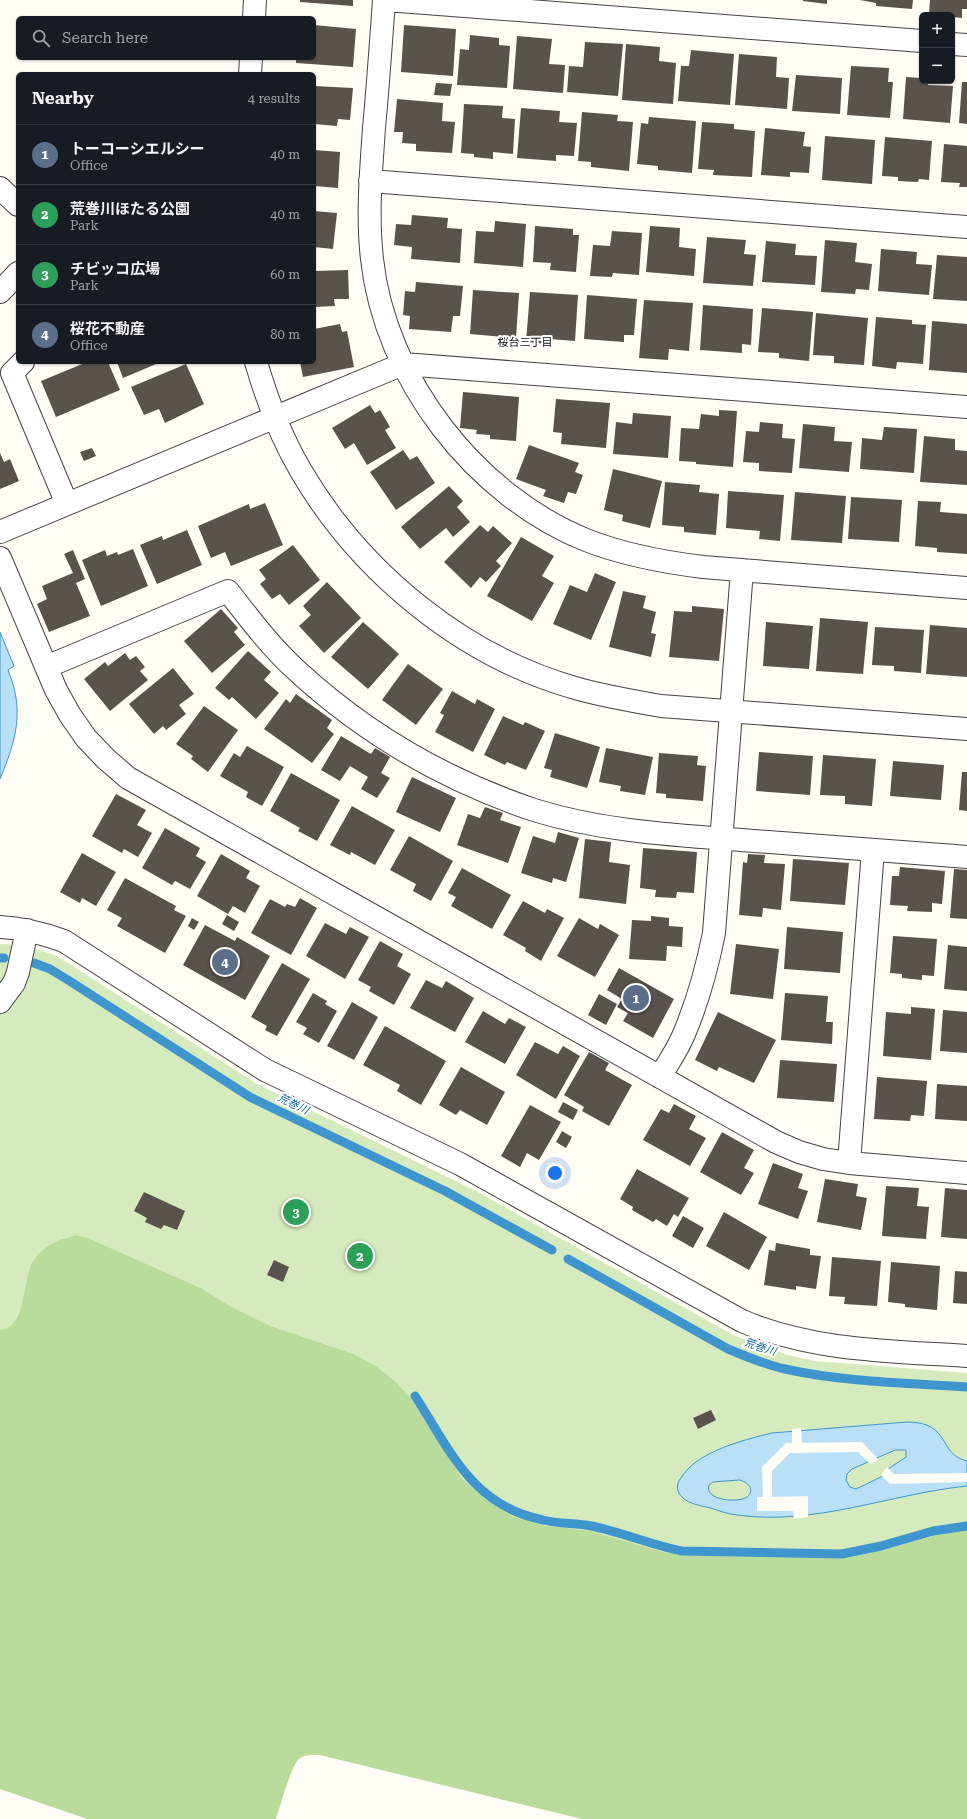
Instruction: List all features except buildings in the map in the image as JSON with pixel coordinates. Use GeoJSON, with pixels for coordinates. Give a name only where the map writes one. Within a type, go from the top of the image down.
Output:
{"type":"FeatureCollection","features":[{"type":"Feature","properties":{"kind":"street"},"geometry":{"type":"LineString","coordinates":[[254,16],[256,0]]}},
{"type":"Feature","properties":{"kind":"street"},"geometry":{"type":"LineString","coordinates":[[919,41],[385,0],[370,181],[369,221],[372,261],[380,301],[393,340],[404,364],[430,411],[455,443],[483,473],[514,499],[548,521],[585,539],[623,553],[662,562],[967,588]]}},
{"type":"Feature","properties":{"kind":"street"},"geometry":{"type":"LineString","coordinates":[[955,44],[967,45]]}},
{"type":"Feature","properties":{"kind":"street"},"geometry":{"type":"LineString","coordinates":[[250,72],[251,60]]}},
{"type":"Feature","properties":{"kind":"street"},"geometry":{"type":"LineString","coordinates":[[370,181],[967,227]]}},
{"type":"Feature","properties":{"kind":"street"},"geometry":{"type":"LineString","coordinates":[[0,188],[16,203]]}},
{"type":"Feature","properties":{"kind":"street"},"geometry":{"type":"LineString","coordinates":[[0,292],[16,276]]}},
{"type":"Feature","properties":{"kind":"street"},"geometry":{"type":"LineString","coordinates":[[21,364],[12,373],[68,504]]}},
{"type":"Feature","properties":{"kind":"street"},"geometry":{"type":"LineString","coordinates":[[257,364],[264,390],[275,417],[301,471],[325,508],[353,544],[383,576],[416,605],[453,631],[491,654],[573,688],[617,699],[661,706],[967,729]]}},
{"type":"Feature","properties":{"kind":"street"},"geometry":{"type":"LineString","coordinates":[[0,532],[404,364],[967,407]]}},
{"type":"Feature","properties":{"kind":"street"},"geometry":{"type":"LineString","coordinates":[[0,558],[56,690],[70,715],[86,738],[106,759],[128,778],[660,1077],[799,1152],[823,1159],[848,1163],[967,1172]]}},
{"type":"Feature","properties":{"kind":"street"},"geometry":{"type":"LineString","coordinates":[[660,1077],[684,1035],[697,1002],[707,968],[714,933],[742,570]]}},
{"type":"Feature","properties":{"kind":"street"},"geometry":{"type":"LineString","coordinates":[[46,667],[228,591],[255,626],[294,668],[336,705],[382,738],[431,767],[483,790],[536,810],[570,819],[646,833],[967,857]]}},
{"type":"Feature","properties":{"kind":"street"},"geometry":{"type":"LineString","coordinates":[[848,1163],[873,850]]}},
{"type":"Feature","properties":{"kind":"street"},"geometry":{"type":"LineString","coordinates":[[0,927],[40,932],[64,941],[265,1070],[454,1161],[742,1321],[766,1331],[818,1344],[967,1356]]}},
{"type":"Feature","properties":{"kind":"street"},"geometry":{"type":"LineString","coordinates":[[0,1002],[14,983],[18,972],[27,930]]}},
{"type":"Feature","properties":{"kind":"green space"},"geometry":{"type":"Polygon","coordinates":[[[0,944],[29,947],[57,956],[257,1084],[476,1191],[735,1336],[788,1355],[815,1361],[967,1373],[967,1530],[935,1535],[859,1556],[843,1558],[681,1555],[663,1552],[591,1531],[542,1525],[512,1516],[485,1499],[462,1478],[426,1420],[395,1381],[376,1366],[354,1354],[271,1326],[230,1306],[201,1288],[88,1238],[75,1235],[64,1238],[15,1322],[11,1327],[0,1330],[0,944]]]}},
{"type":"Feature","properties":{"kind":"green space"},"geometry":{"type":"Polygon","coordinates":[[[75,1235],[88,1238],[201,1288],[230,1306],[271,1326],[354,1354],[376,1366],[395,1381],[411,1399],[462,1478],[485,1499],[512,1516],[542,1525],[591,1531],[663,1552],[681,1555],[843,1558],[859,1556],[935,1535],[967,1530],[967,1819],[582,1819],[320,1755],[304,1756],[296,1763],[289,1778],[276,1819],[87,1819],[0,1789],[0,1330],[9,1327],[15,1321],[20,1312],[27,1279],[34,1260],[47,1247],[75,1235]]]}},
{"type":"Feature","properties":{"kind":"water"},"geometry":{"type":"Polygon","coordinates":[[[0,632],[14,666],[8,670],[16,699],[17,712],[14,738],[0,779],[0,632]]]}},
{"type":"Feature","properties":{"kind":"water"},"geometry":{"type":"Polygon","coordinates":[[[907,1422],[921,1423],[938,1432],[951,1452],[967,1461],[967,1486],[910,1495],[824,1513],[766,1517],[737,1515],[700,1506],[686,1500],[679,1494],[678,1482],[680,1479],[689,1468],[706,1455],[751,1438],[772,1433],[907,1422]],[[895,1450],[852,1469],[847,1474],[846,1480],[850,1487],[856,1489],[883,1476],[888,1469],[906,1457],[906,1450],[895,1450]],[[739,1480],[713,1482],[709,1485],[709,1490],[712,1494],[723,1499],[743,1499],[750,1494],[751,1489],[745,1482],[739,1480]]]}},
{"type":"Feature","properties":{"kind":"pier"},"geometry":{"type":"Polygon","coordinates":[[[801,1428],[802,1443],[862,1442],[879,1460],[870,1464],[858,1452],[790,1453],[772,1471],[772,1497],[808,1496],[808,1517],[794,1519],[793,1511],[757,1511],[757,1497],[763,1497],[762,1467],[786,1443],[792,1443],[792,1429],[801,1428]]]}},
{"type":"Feature","properties":{"kind":"pier"},"geometry":{"type":"Polygon","coordinates":[[[887,1467],[894,1474],[967,1473],[967,1482],[890,1484],[881,1475],[887,1467]]]}},
{"type":"Feature","properties":{"kind":"waterway","name":"荒巻川"},"geometry":{"type":"LineString","coordinates":[[34,963],[50,969],[68,980],[250,1097],[445,1191],[552,1250]]}},
{"type":"Feature","properties":{"kind":"waterway","name":"荒巻川"},"geometry":{"type":"LineString","coordinates":[[568,1259],[728,1349],[749,1358],[785,1369],[830,1377],[967,1387]]}},
{"type":"Feature","properties":{"kind":"waterway"},"geometry":{"type":"LineString","coordinates":[[415,1396],[452,1455],[481,1489],[498,1502],[519,1513],[543,1520],[585,1525],[603,1529],[682,1551],[842,1554],[881,1546],[933,1531],[967,1526]]}},
{"type":"Feature","properties":{"kind":"place","name":"桜花不動産"},"geometry":{"type":"Point","coordinates":[225,962]}},
{"type":"Feature","properties":{"kind":"place","name":"トーコーシエルシー"},"geometry":{"type":"Point","coordinates":[636,998]}},
{"type":"Feature","properties":{"kind":"place","name":"チビッコ広場"},"geometry":{"type":"Point","coordinates":[296,1212]}},
{"type":"Feature","properties":{"kind":"place","name":"荒巻川ほたる公園"},"geometry":{"type":"Point","coordinates":[360,1256]}},
{"type":"Feature","properties":{"kind":"district","name":"桜台三丁目"},"geometry":{"type":"Point","coordinates":[525,342]}}]}
